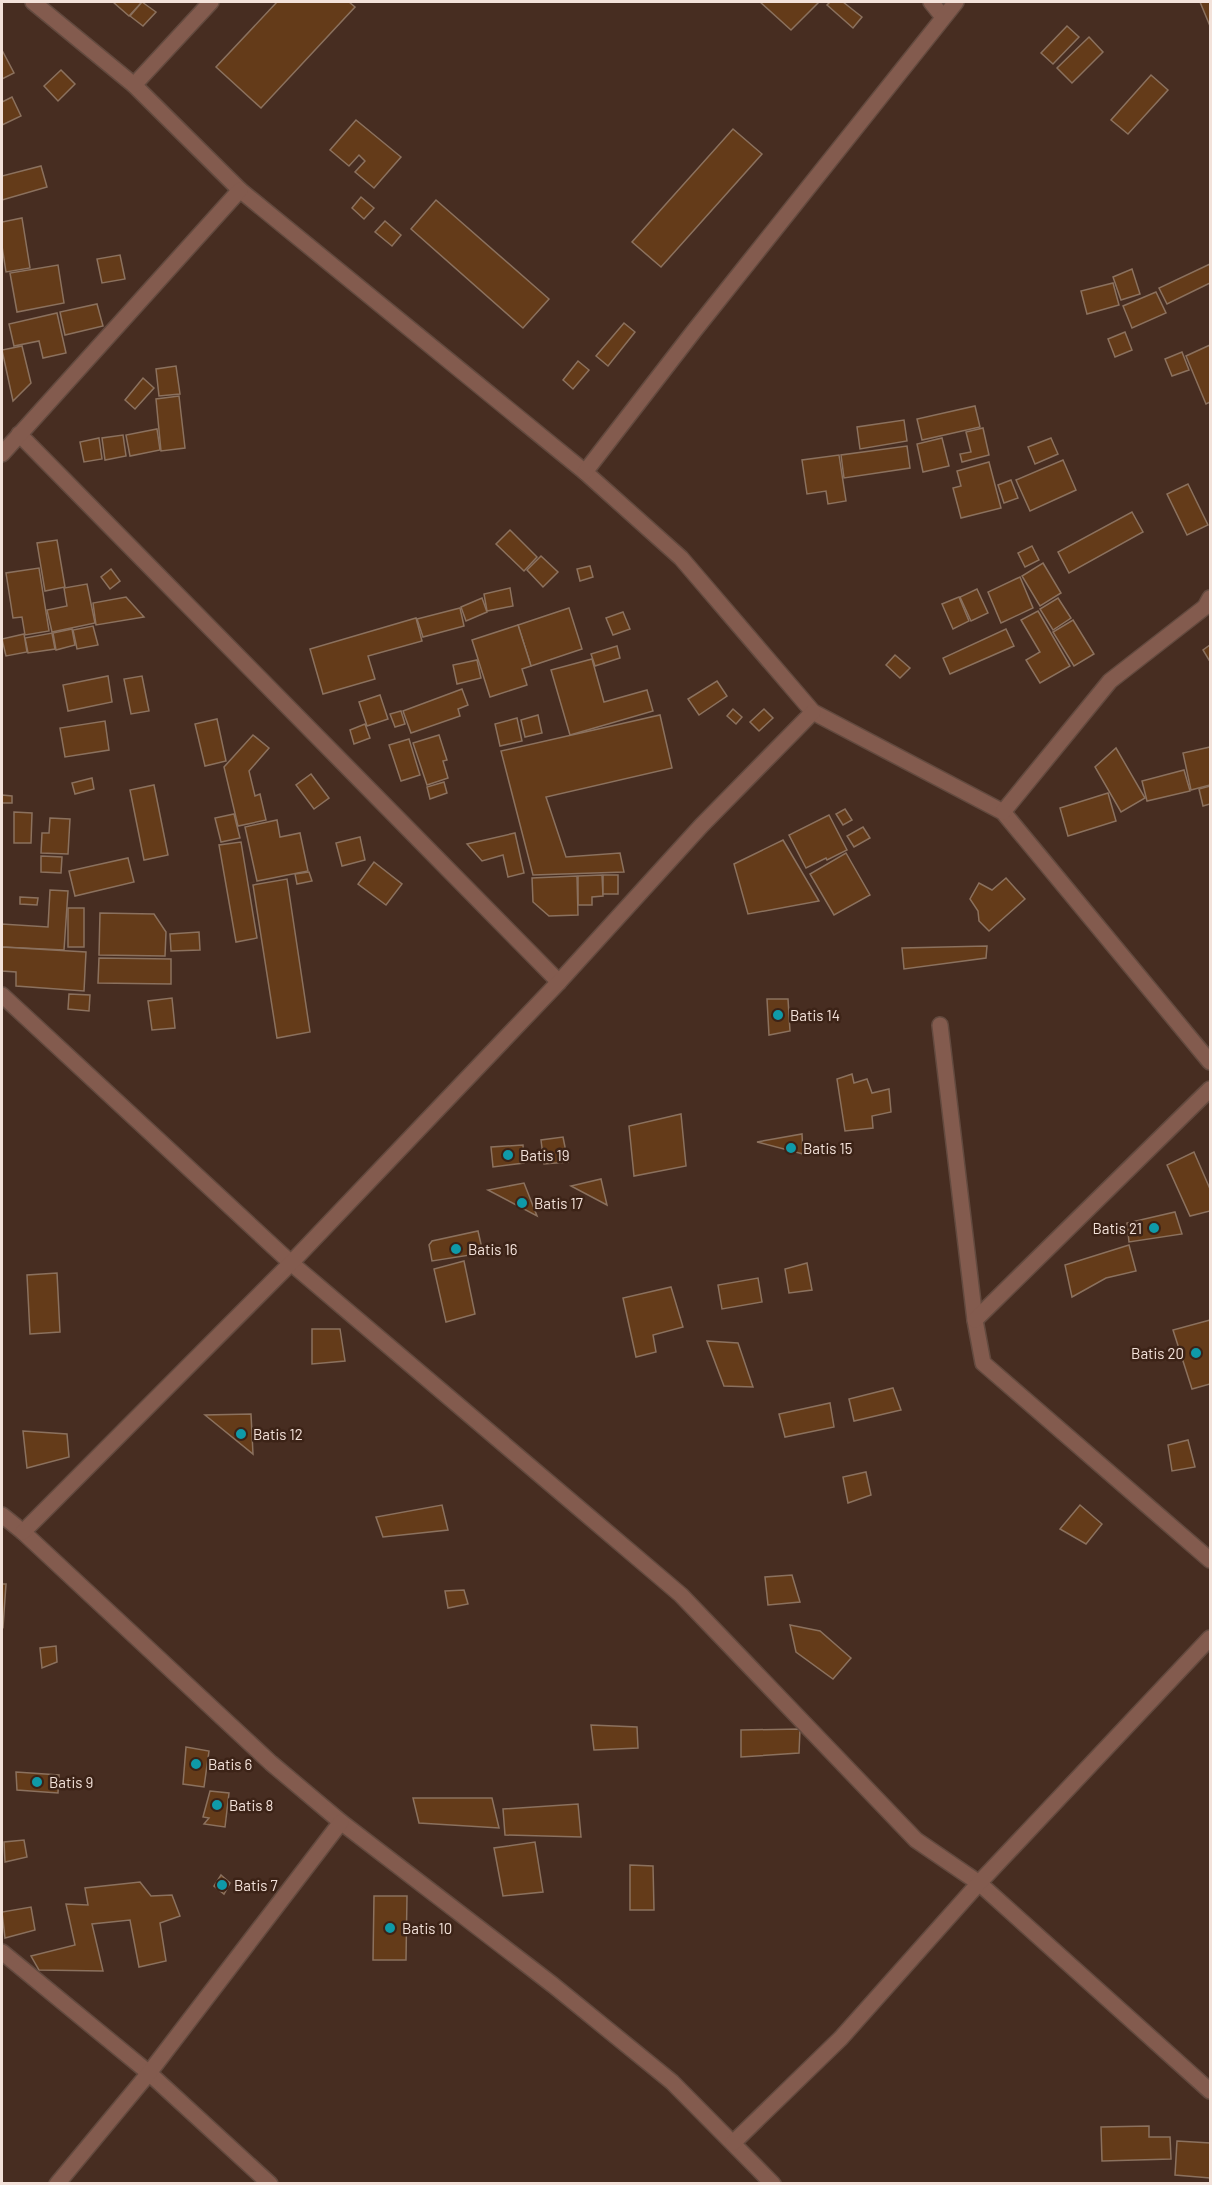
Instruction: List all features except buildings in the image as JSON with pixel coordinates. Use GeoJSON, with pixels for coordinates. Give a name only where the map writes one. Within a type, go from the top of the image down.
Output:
{"type":"FeatureCollection","features":[{"type":"Feature","properties":{"kind":"street"},"geometry":{"type":"LineString","coordinates":[[33,2],[134,86],[240,190],[585,472],[681,558],[813,712],[1003,812],[1210,1062]]}},
{"type":"Feature","properties":{"kind":"street"},"geometry":{"type":"LineString","coordinates":[[134,86],[211,2]]}},
{"type":"Feature","properties":{"kind":"street"},"geometry":{"type":"LineString","coordinates":[[931,2],[943,17]]}},
{"type":"Feature","properties":{"kind":"street"},"geometry":{"type":"LineString","coordinates":[[585,472],[956,2]]}},
{"type":"Feature","properties":{"kind":"street"},"geometry":{"type":"LineString","coordinates":[[2,454],[240,190]]}},
{"type":"Feature","properties":{"kind":"street"},"geometry":{"type":"LineString","coordinates":[[19,434],[559,982]]}},
{"type":"Feature","properties":{"kind":"street"},"geometry":{"type":"LineString","coordinates":[[1003,812],[1110,681],[1205,607],[1210,598]]}},
{"type":"Feature","properties":{"kind":"street"},"geometry":{"type":"LineString","coordinates":[[23,1532],[291,1263],[559,982],[700,826],[813,712]]}},
{"type":"Feature","properties":{"kind":"street"},"geometry":{"type":"LineString","coordinates":[[2,994],[291,1263],[681,1595],[916,1840],[979,1883],[1210,2091]]}},
{"type":"Feature","properties":{"kind":"street"},"geometry":{"type":"LineString","coordinates":[[940,1025],[975,1320],[983,1363],[1210,1560]]}},
{"type":"Feature","properties":{"kind":"street"},"geometry":{"type":"LineString","coordinates":[[975,1320],[1210,1089]]}},
{"type":"Feature","properties":{"kind":"street"},"geometry":{"type":"LineString","coordinates":[[2,1515],[271,1763],[341,1822],[553,1985],[672,2082],[773,2184]]}},
{"type":"Feature","properties":{"kind":"street"},"geometry":{"type":"LineString","coordinates":[[733,2143],[841,2038],[979,1883],[1210,1638]]}},
{"type":"Feature","properties":{"kind":"street"},"geometry":{"type":"LineString","coordinates":[[57,2184],[149,2073],[341,1822]]}},
{"type":"Feature","properties":{"kind":"street"},"geometry":{"type":"LineString","coordinates":[[2,1953],[149,2073],[270,2184]]}},
{"type":"Feature","properties":{"kind":"place","name":"Batis 14"},"geometry":{"type":"Point","coordinates":[778,1015]}},
{"type":"Feature","properties":{"kind":"place","name":"Batis 15"},"geometry":{"type":"Point","coordinates":[791,1148]}},
{"type":"Feature","properties":{"kind":"place","name":"Batis 19"},"geometry":{"type":"Point","coordinates":[508,1155]}},
{"type":"Feature","properties":{"kind":"place","name":"Batis 17"},"geometry":{"type":"Point","coordinates":[522,1203]}},
{"type":"Feature","properties":{"kind":"place","name":"Batis 21"},"geometry":{"type":"Point","coordinates":[1154,1228]}},
{"type":"Feature","properties":{"kind":"place","name":"Batis 16"},"geometry":{"type":"Point","coordinates":[456,1249]}},
{"type":"Feature","properties":{"kind":"place","name":"Batis 20"},"geometry":{"type":"Point","coordinates":[1196,1353]}},
{"type":"Feature","properties":{"kind":"place","name":"Batis 12"},"geometry":{"type":"Point","coordinates":[241,1434]}},
{"type":"Feature","properties":{"kind":"place","name":"Batis 6"},"geometry":{"type":"Point","coordinates":[196,1764]}},
{"type":"Feature","properties":{"kind":"place","name":"Batis 9"},"geometry":{"type":"Point","coordinates":[37,1782]}},
{"type":"Feature","properties":{"kind":"place","name":"Batis 8"},"geometry":{"type":"Point","coordinates":[217,1805]}},
{"type":"Feature","properties":{"kind":"place","name":"Batis 7"},"geometry":{"type":"Point","coordinates":[222,1885]}},
{"type":"Feature","properties":{"kind":"place","name":"Batis 10"},"geometry":{"type":"Point","coordinates":[390,1928]}}]}
